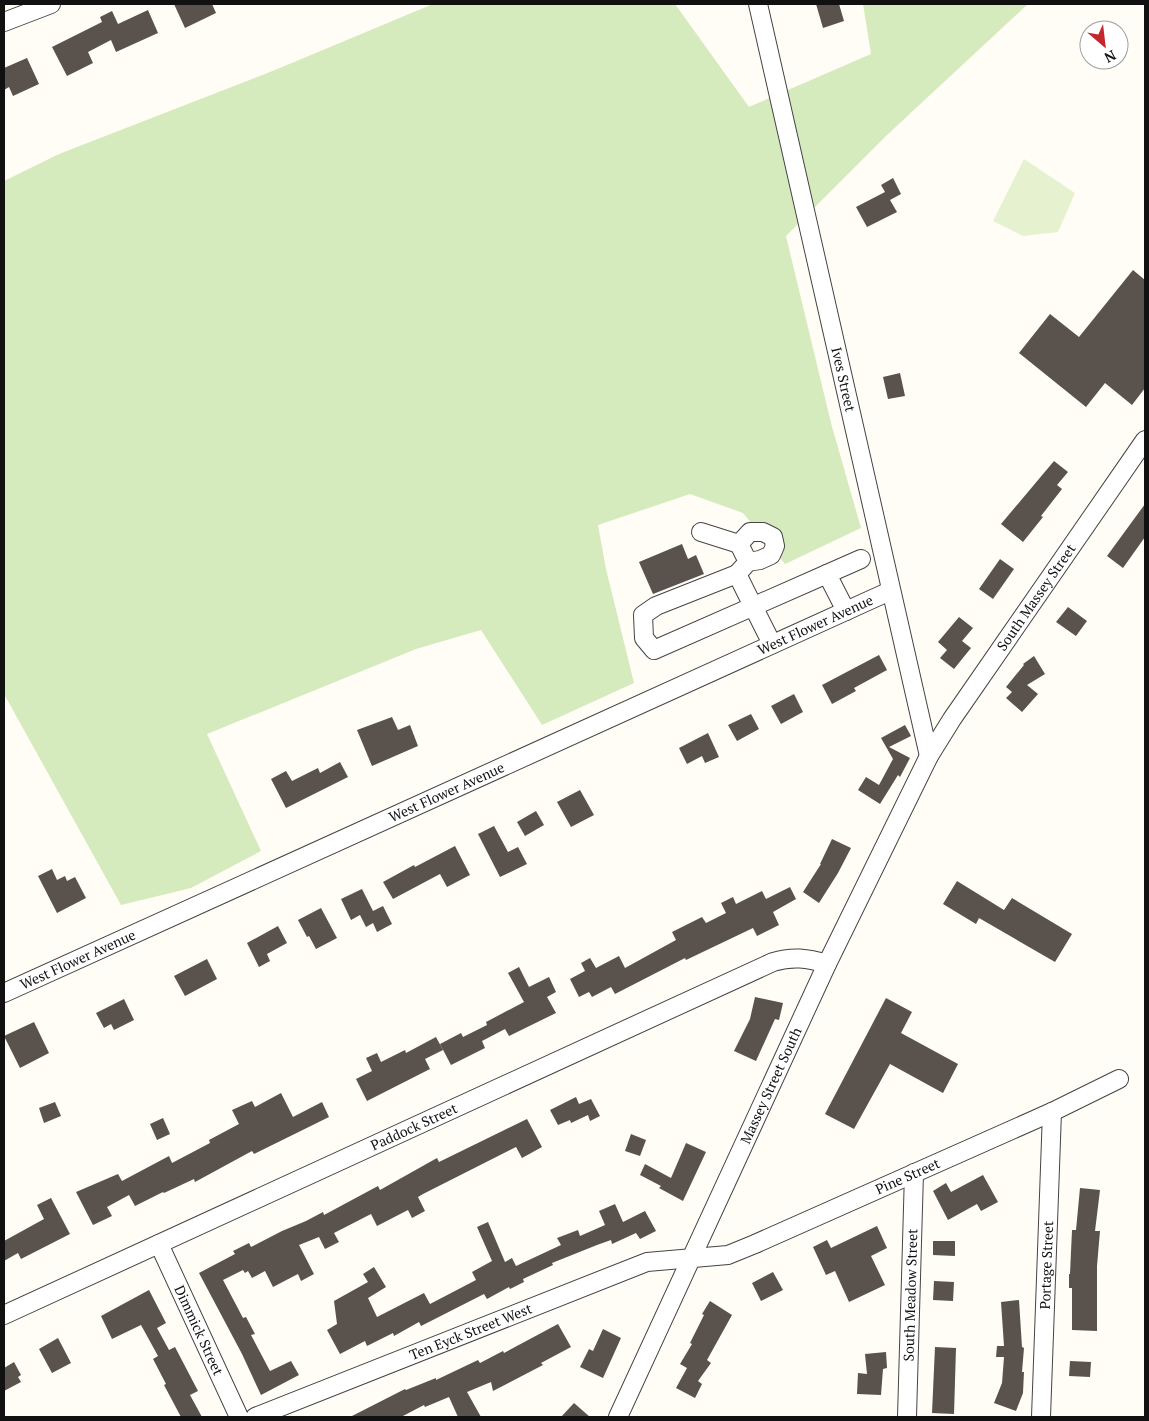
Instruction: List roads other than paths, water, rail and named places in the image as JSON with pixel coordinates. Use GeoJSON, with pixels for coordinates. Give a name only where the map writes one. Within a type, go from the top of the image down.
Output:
{"type":"FeatureCollection","features":[{"type":"Feature","properties":{"kind":"street"},"geometry":{"type":"LineString","coordinates":[[4,22],[51,4]]}},
{"type":"Feature","properties":{"kind":"street","name":"Ives Street"},"geometry":{"type":"LineString","coordinates":[[758,4],[929,756]]}},
{"type":"Feature","properties":{"kind":"street","name":"South Massey Street"},"geometry":{"type":"LineString","coordinates":[[929,756],[952,719],[1145,440]]}},
{"type":"Feature","properties":{"kind":"street"},"geometry":{"type":"LineString","coordinates":[[701,532],[739,544]]}},
{"type":"Feature","properties":{"kind":"street"},"geometry":{"type":"LineString","coordinates":[[739,544],[750,532],[763,532],[773,537],[775,546],[771,554],[760,560],[656,606],[644,615],[644,638],[654,650],[861,559]]}},
{"type":"Feature","properties":{"kind":"street"},"geometry":{"type":"LineString","coordinates":[[739,544],[743,568],[754,607],[772,644]]}},
{"type":"Feature","properties":{"kind":"street"},"geometry":{"type":"LineString","coordinates":[[827,574],[846,611]]}},
{"type":"Feature","properties":{"kind":"street","name":"West Flower Avenue"},"geometry":{"type":"LineString","coordinates":[[4,993],[890,591]]}},
{"type":"Feature","properties":{"kind":"street","name":"Massey Street South"},"geometry":{"type":"LineString","coordinates":[[618,1417],[827,964],[929,756]]}},
{"type":"Feature","properties":{"kind":"street","name":"Paddock Street"},"geometry":{"type":"LineString","coordinates":[[4,1315],[773,962],[796,957],[827,964]]}},
{"type":"Feature","properties":{"kind":"street","name":"Pine Street"},"geometry":{"type":"LineString","coordinates":[[691,1259],[728,1255],[755,1244],[1052,1112],[1119,1079]]}},
{"type":"Feature","properties":{"kind":"street","name":"Portage Street"},"geometry":{"type":"LineString","coordinates":[[1041,1417],[1052,1112]]}},
{"type":"Feature","properties":{"kind":"street","name":"South Meadow Street"},"geometry":{"type":"LineString","coordinates":[[907,1417],[914,1173]]}},
{"type":"Feature","properties":{"kind":"street","name":"Dimmick Street"},"geometry":{"type":"LineString","coordinates":[[159,1244],[239,1417]]}},
{"type":"Feature","properties":{"kind":"street","name":"Ten Eyck Street West"},"geometry":{"type":"LineString","coordinates":[[255,1417],[647,1262],[691,1259]]}}]}
